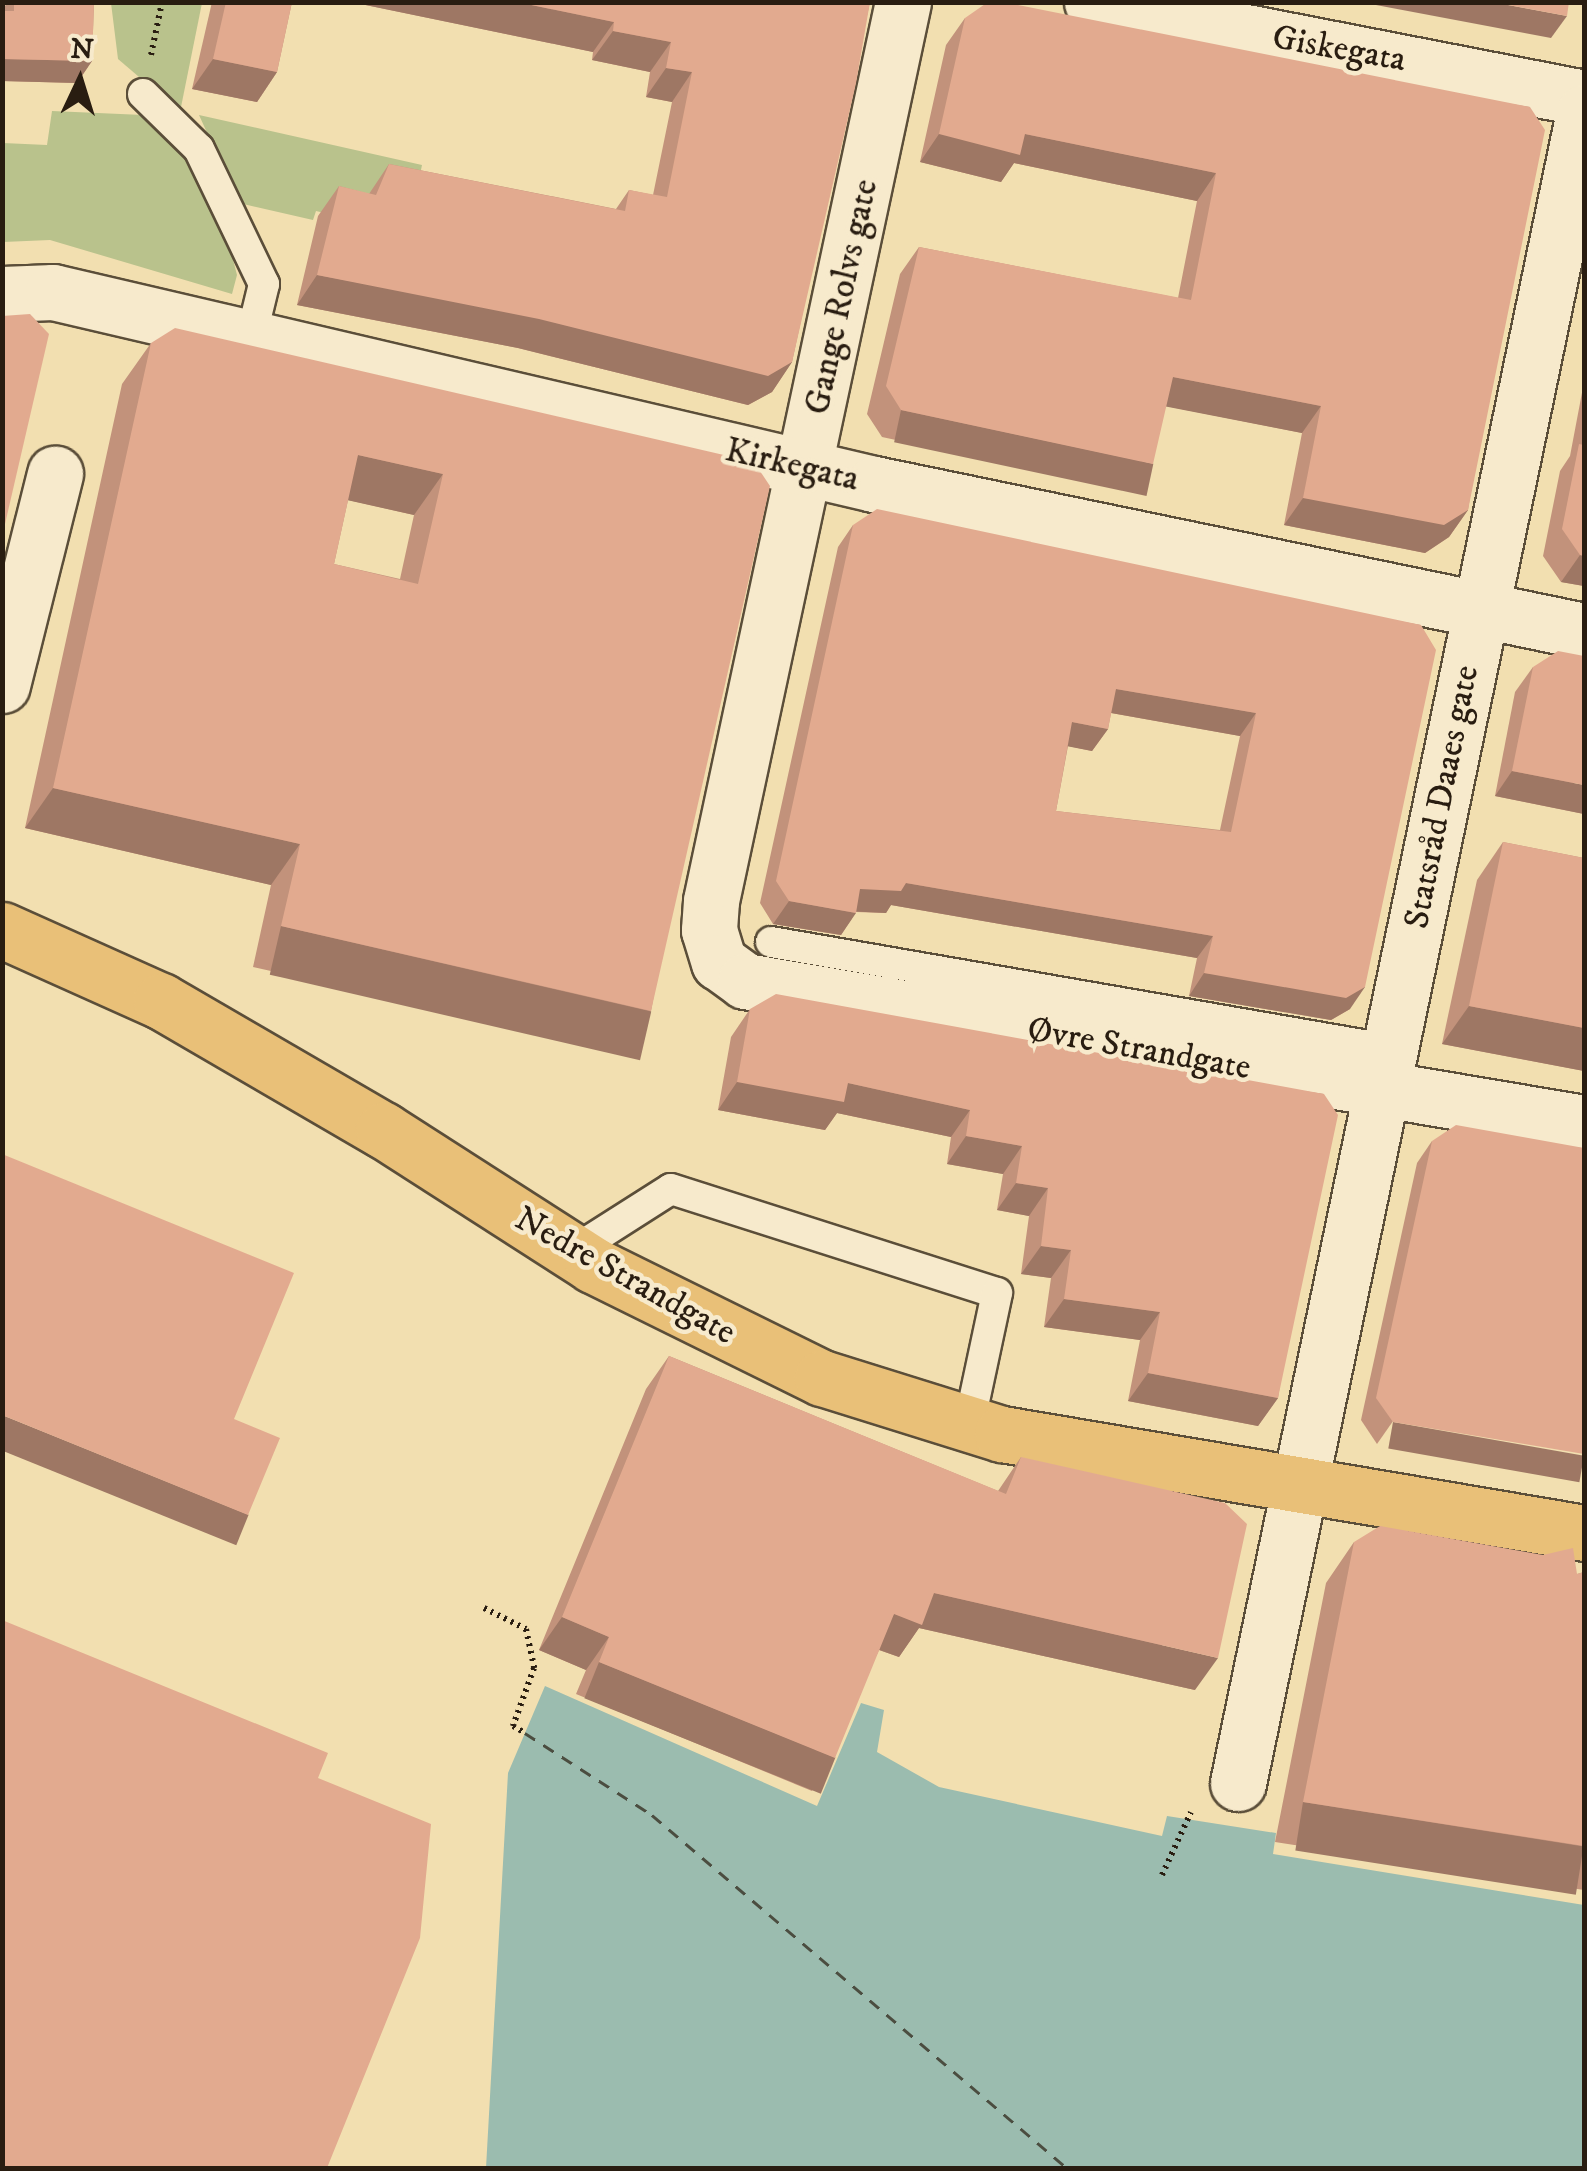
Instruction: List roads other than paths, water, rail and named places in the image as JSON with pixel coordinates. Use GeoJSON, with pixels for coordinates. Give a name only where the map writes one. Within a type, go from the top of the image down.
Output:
{"type":"FeatureCollection","features":[{"type":"Feature","properties":{"kind":"highway","name":"Nedre Strandgate"},"geometry":{"type":"LineString","coordinates":[[2,930],[111,975],[221,1034],[572,1252],[822,1378],[969,1424],[1584,1532]]}},
{"type":"Feature","properties":{"kind":"street","name":"Gange Rolvs gate"},"geometry":{"type":"LineString","coordinates":[[711,944],[711,901],[903,2]]}},
{"type":"Feature","properties":{"kind":"street","name":"Giskegata"},"geometry":{"type":"LineString","coordinates":[[1092,2],[1584,98]]}},
{"type":"Feature","properties":{"kind":"street","name":"Statsråd Daaes gate"},"geometry":{"type":"LineString","coordinates":[[1301,1483],[1584,112]]}},
{"type":"Feature","properties":{"kind":"street","name":"Kirkegata"},"geometry":{"type":"LineString","coordinates":[[2,294],[53,292],[250,342],[806,468],[1584,631]]}},
{"type":"Feature","properties":{"kind":"street"},"geometry":{"type":"LineString","coordinates":[[2,685],[54,474]]}},
{"type":"Feature","properties":{"kind":"street","name":"Øvre Strandgate"},"geometry":{"type":"LineString","coordinates":[[711,944],[730,976],[744,980],[1387,1070],[1584,1124]]}},
{"type":"Feature","properties":{"kind":"street"},"geometry":{"type":"LineString","coordinates":[[1238,1783],[1301,1483]]}},
{"type":"Feature","properties":{"kind":"lane"},"geometry":{"type":"LineString","coordinates":[[143,94],[199,149],[264,284],[250,342]]}},
{"type":"Feature","properties":{"kind":"lane"},"geometry":{"type":"LineString","coordinates":[[771,942],[1387,1070]]}},
{"type":"Feature","properties":{"kind":"lane"},"geometry":{"type":"LineString","coordinates":[[572,1252],[670,1189],[997,1292],[969,1424]]}}]}
